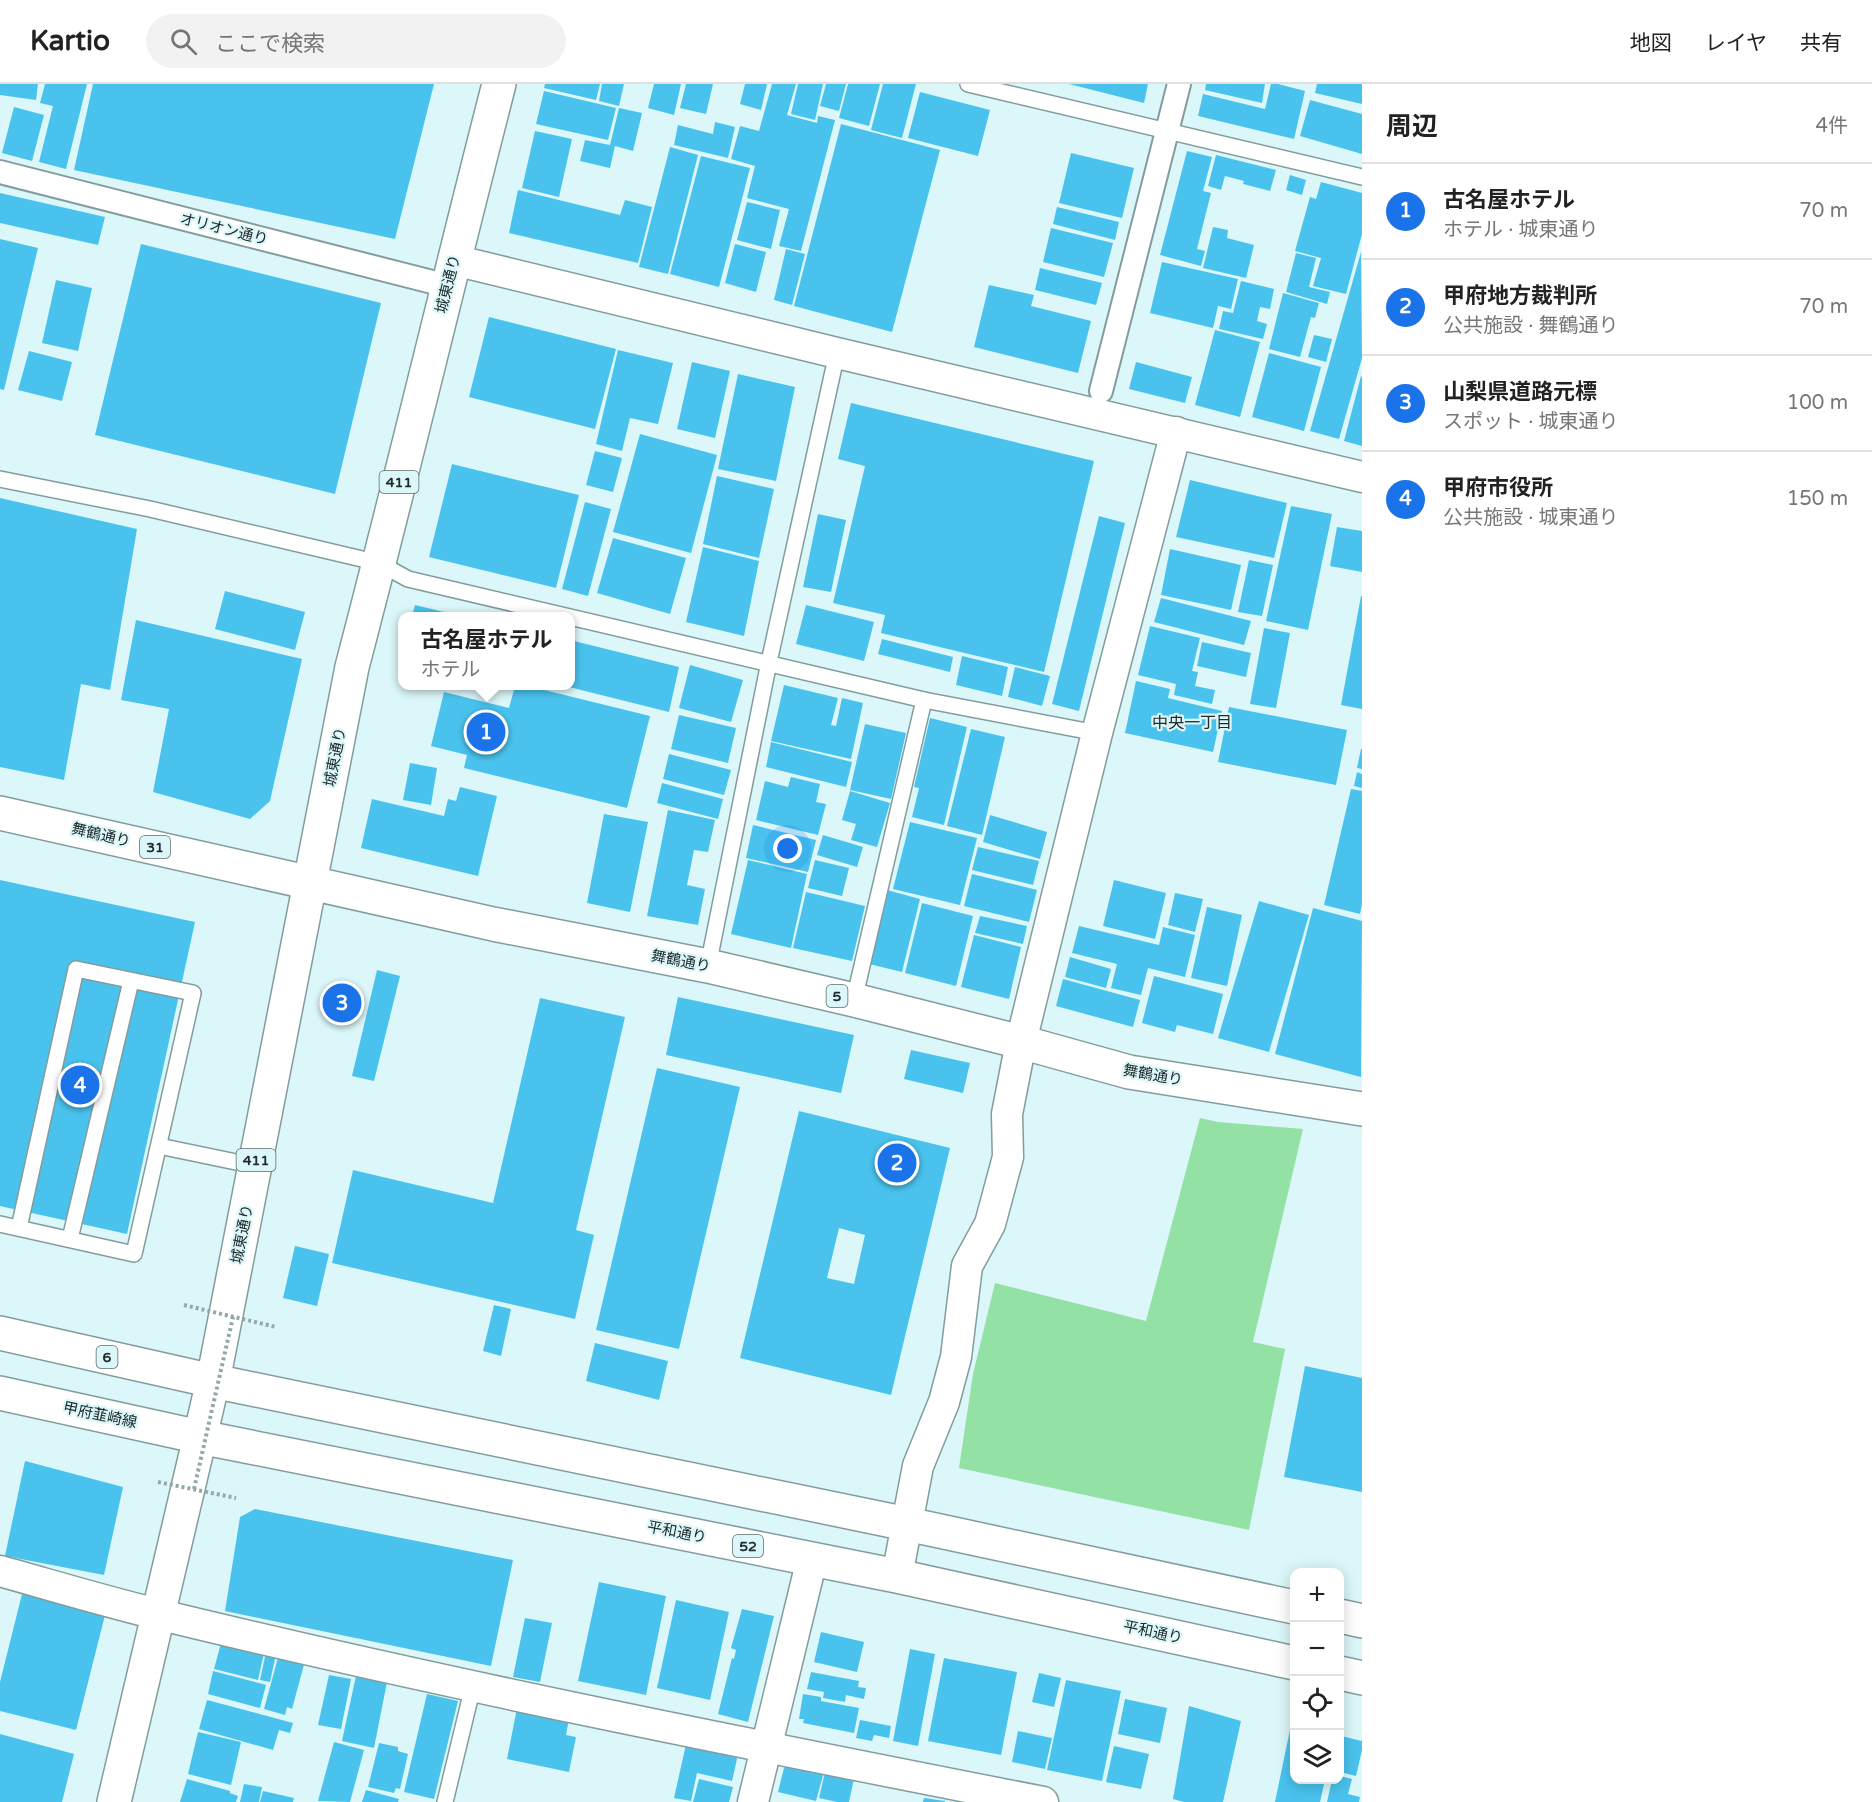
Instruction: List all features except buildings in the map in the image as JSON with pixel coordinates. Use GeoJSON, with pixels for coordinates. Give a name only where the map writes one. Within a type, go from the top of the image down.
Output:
{"type":"FeatureCollection","features":[{"type":"Feature","properties":{"kind":"main road","name":"城東通り"},"geometry":{"type":"LineString","coordinates":[[114,1802],[213,1381],[352,667],[499,84]]}},
{"type":"Feature","properties":{"kind":"main road","name":"舞鶴通り"},"geometry":{"type":"LineString","coordinates":[[0,813],[493,924],[708,966],[854,999],[1021,1041],[1129,1072],[1362,1109]]}},
{"type":"Feature","properties":{"kind":"main road","name":"6"},"geometry":{"type":"LineString","coordinates":[[0,1333],[213,1381]]}},
{"type":"Feature","properties":{"kind":"main road"},"geometry":{"type":"LineString","coordinates":[[213,1381],[1290,1605]]}},
{"type":"Feature","properties":{"kind":"main road","name":"甲府韮崎線"},"geometry":{"type":"LineString","coordinates":[[0,1393],[200,1437]]}},
{"type":"Feature","properties":{"kind":"main road","name":"平和通り"},"geometry":{"type":"LineString","coordinates":[[200,1437],[897,1576],[1290,1662]]}},
{"type":"Feature","properties":{"kind":"main road"},"geometry":{"type":"LineString","coordinates":[[1344,1617],[1362,1621]]}},
{"type":"Feature","properties":{"kind":"main road"},"geometry":{"type":"LineString","coordinates":[[1344,1674],[1362,1678]]}},
{"type":"Feature","properties":{"kind":"street"},"geometry":{"type":"LineString","coordinates":[[1101,391],[1179,84]]}},
{"type":"Feature","properties":{"kind":"street","name":"オリオン通り"},"geometry":{"type":"LineString","coordinates":[[0,172],[451,273]]}},
{"type":"Feature","properties":{"kind":"street"},"geometry":{"type":"LineString","coordinates":[[451,273],[837,353],[1362,477]]}},
{"type":"Feature","properties":{"kind":"street"},"geometry":{"type":"LineString","coordinates":[[897,1576],[918,1466],[944,1402],[956,1357],[967,1266],[990,1224],[1008,1157],[1007,1114],[1021,1041],[1097,733],[1176,432]]}},
{"type":"Feature","properties":{"kind":"street"},"geometry":{"type":"LineString","coordinates":[[753,1802],[812,1559]]}},
{"type":"Feature","properties":{"kind":"street"},"geometry":{"type":"LineString","coordinates":[[0,1571],[158,1614],[473,1686],[767,1748],[1043,1802]]}},
{"type":"Feature","properties":{"kind":"lane"},"geometry":{"type":"LineString","coordinates":[[968,84],[1362,177]]}},
{"type":"Feature","properties":{"kind":"lane"},"geometry":{"type":"LineString","coordinates":[[708,966],[769,662],[837,353]]}},
{"type":"Feature","properties":{"kind":"lane"},"geometry":{"type":"LineString","coordinates":[[0,479],[150,509],[380,563],[408,579],[552,612]]}},
{"type":"Feature","properties":{"kind":"lane"},"geometry":{"type":"LineString","coordinates":[[575,617],[924,700],[1097,733]]}},
{"type":"Feature","properties":{"kind":"lane"},"geometry":{"type":"LineString","coordinates":[[854,999],[924,700]]}},
{"type":"Feature","properties":{"kind":"lane"},"geometry":{"type":"LineString","coordinates":[[0,1224],[134,1254],[193,993],[76,969],[19,1228]]}},
{"type":"Feature","properties":{"kind":"lane"},"geometry":{"type":"LineString","coordinates":[[70,1239],[131,981]]}},
{"type":"Feature","properties":{"kind":"lane"},"geometry":{"type":"LineString","coordinates":[[159,1146],[255,1166]]}},
{"type":"Feature","properties":{"kind":"lane"},"geometry":{"type":"LineString","coordinates":[[445,1802],[473,1686]]}},
{"type":"Feature","properties":{"kind":"path"},"geometry":{"type":"LineString","coordinates":[[184,1305],[276,1327]]}},
{"type":"Feature","properties":{"kind":"path"},"geometry":{"type":"LineString","coordinates":[[194,1490],[233,1317]]}},
{"type":"Feature","properties":{"kind":"path"},"geometry":{"type":"LineString","coordinates":[[158,1482],[236,1498]]}},
{"type":"Feature","properties":{"kind":"green space"},"geometry":{"type":"Polygon","coordinates":[[[1200,1118],[1218,1122],[1303,1129],[1253,1342],[1285,1349],[1249,1530],[959,1468],[973,1374],[995,1283],[1146,1321],[1200,1118]]]}},
{"type":"Feature","properties":{"kind":"place","name":"古名屋ホテル"},"geometry":{"type":"Point","coordinates":[486,732]}},
{"type":"Feature","properties":{"kind":"place","name":"山梨県道路元標"},"geometry":{"type":"Point","coordinates":[342,1003]}},
{"type":"Feature","properties":{"kind":"place","name":"甲府市役所"},"geometry":{"type":"Point","coordinates":[80,1085]}},
{"type":"Feature","properties":{"kind":"place","name":"甲府地方裁判所"},"geometry":{"type":"Point","coordinates":[897,1163]}},
{"type":"Feature","properties":{"kind":"district","name":"中央一丁目"},"geometry":{"type":"Point","coordinates":[1192,723]}}]}
